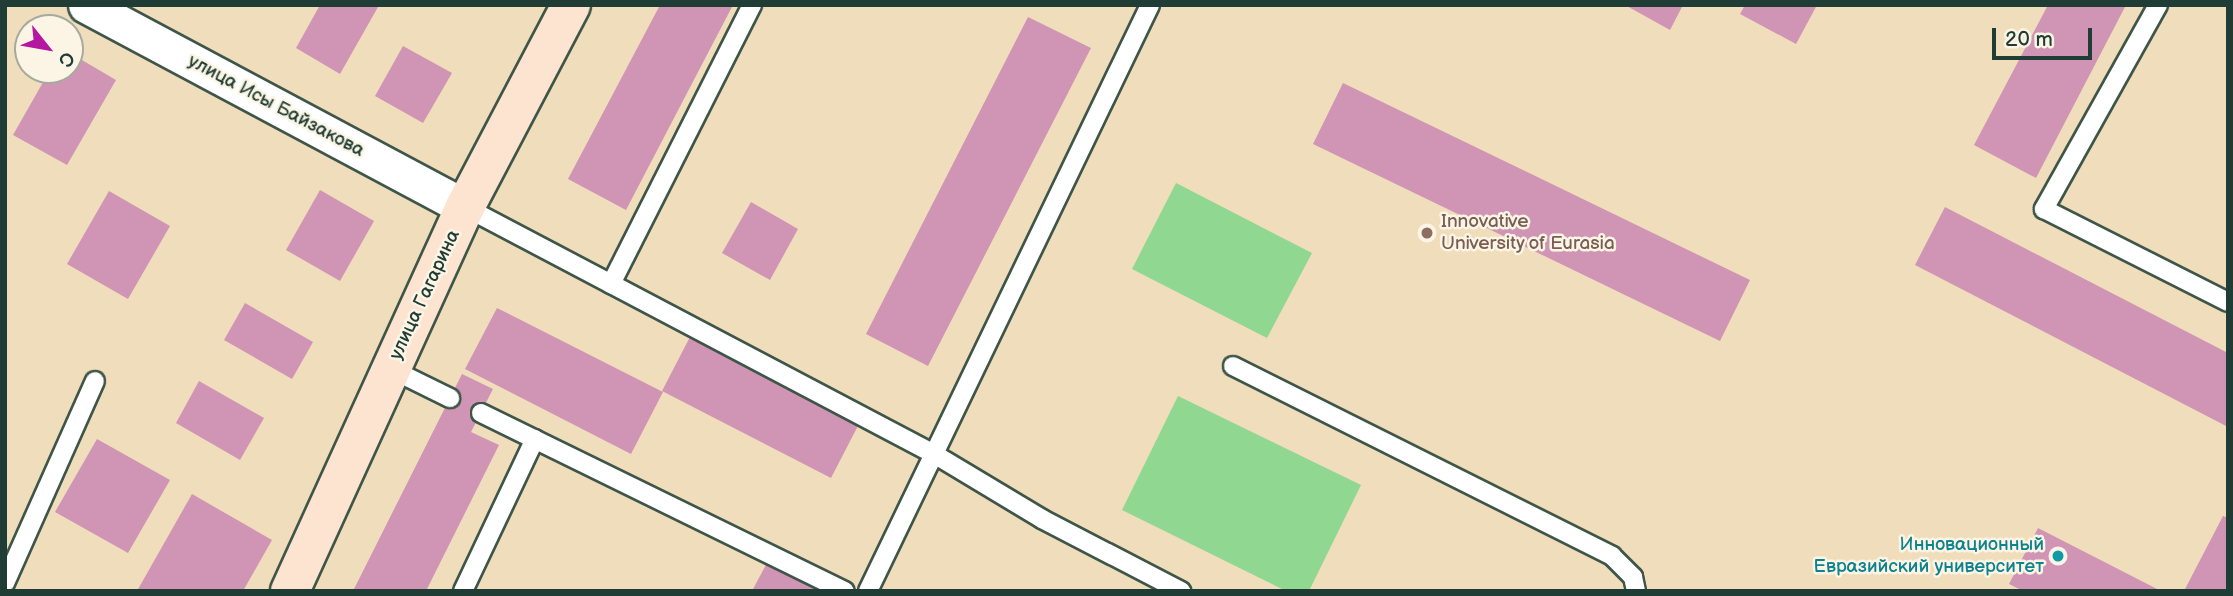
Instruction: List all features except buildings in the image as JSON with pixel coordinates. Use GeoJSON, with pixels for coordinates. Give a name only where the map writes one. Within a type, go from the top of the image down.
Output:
{"type":"FeatureCollection","features":[{"type":"Feature","properties":{"kind":"street","name":"улица Исы Байзакова"},"geometry":{"type":"LineString","coordinates":[[86,5],[465,207]]}},
{"type":"Feature","properties":{"kind":"street","name":"улица Гагарина"},"geometry":{"type":"LineString","coordinates":[[290,591],[465,207],[571,5]]}},
{"type":"Feature","properties":{"kind":"lane"},"geometry":{"type":"LineString","coordinates":[[611,284],[752,5]]}},
{"type":"Feature","properties":{"kind":"lane"},"geometry":{"type":"LineString","coordinates":[[2158,5],[2044,209],[2228,302]]}},
{"type":"Feature","properties":{"kind":"lane"},"geometry":{"type":"LineString","coordinates":[[867,591],[1145,7]]}},
{"type":"Feature","properties":{"kind":"lane"},"geometry":{"type":"LineString","coordinates":[[465,207],[934,454],[1042,519],[1181,591]]}},
{"type":"Feature","properties":{"kind":"lane"},"geometry":{"type":"LineString","coordinates":[[1233,366],[1612,556],[1633,577],[1636,591]]}},
{"type":"Feature","properties":{"kind":"lane"},"geometry":{"type":"LineString","coordinates":[[391,369],[450,398]]}},
{"type":"Feature","properties":{"kind":"lane"},"geometry":{"type":"LineString","coordinates":[[5,583],[95,382]]}},
{"type":"Feature","properties":{"kind":"lane"},"geometry":{"type":"LineString","coordinates":[[481,413],[845,591]]}},
{"type":"Feature","properties":{"kind":"lane"},"geometry":{"type":"LineString","coordinates":[[463,591],[535,439]]}},
{"type":"Feature","properties":{"kind":"green space"},"geometry":{"type":"Polygon","coordinates":[[[1176,183],[1312,253],[1267,338],[1132,269],[1176,183]]]}},
{"type":"Feature","properties":{"kind":"green space"},"geometry":{"type":"Polygon","coordinates":[[[1178,396],[1361,485],[1309,591],[1286,591],[1122,510],[1178,396]]]}},
{"type":"Feature","properties":{"kind":"place","name":"Innovative University of Eurasia"},"geometry":{"type":"Point","coordinates":[1427,233]}},
{"type":"Feature","properties":{"kind":"place","name":"Инновационный Евразийский университет"},"geometry":{"type":"Point","coordinates":[2058,556]}}]}
